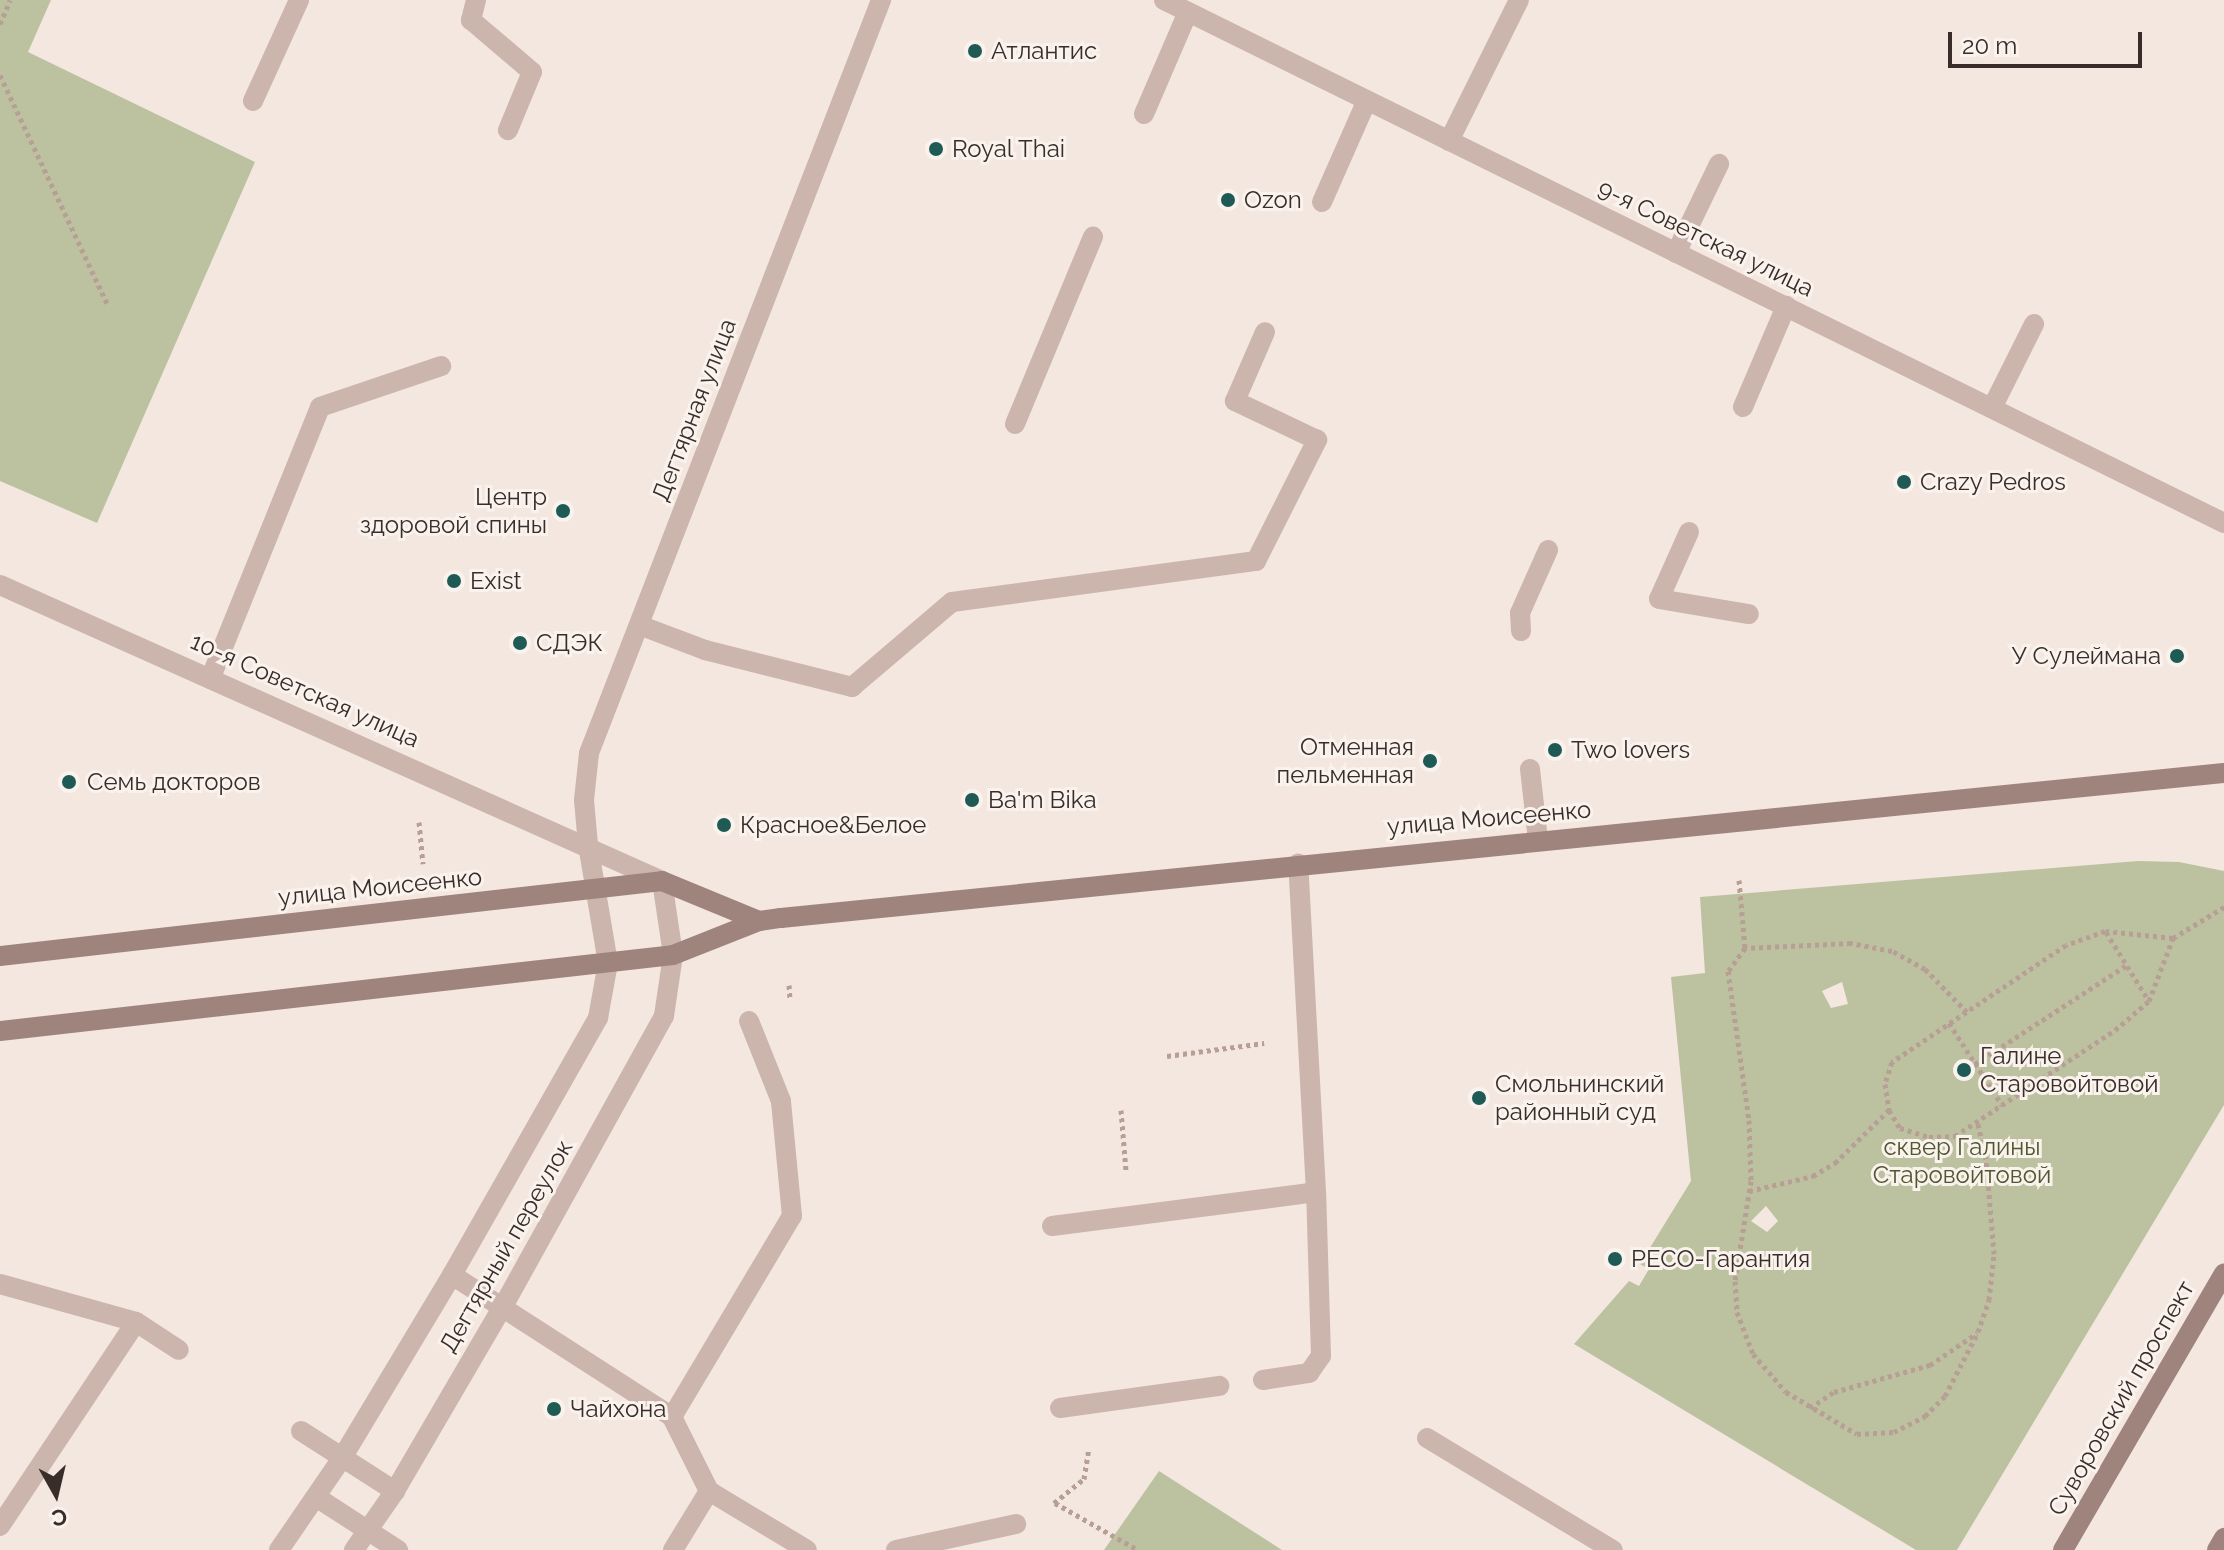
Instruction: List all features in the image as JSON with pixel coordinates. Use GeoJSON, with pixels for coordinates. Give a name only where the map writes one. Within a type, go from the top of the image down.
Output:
{"type":"FeatureCollection","features":[{"type":"Feature","properties":{"kind":"street"},"geometry":{"type":"LineString","coordinates":[[253,101],[299,0]]}},
{"type":"Feature","properties":{"kind":"street"},"geometry":{"type":"LineString","coordinates":[[476,0],[471,20],[532,72],[508,130]]}},
{"type":"Feature","properties":{"kind":"street","name":"Дегтярная улица"},"geometry":{"type":"LineString","coordinates":[[608,963],[588,845],[584,800],[589,753],[881,0]]}},
{"type":"Feature","properties":{"kind":"street","name":"9-я Советская улица"},"geometry":{"type":"LineString","coordinates":[[1164,0],[2224,523]]}},
{"type":"Feature","properties":{"kind":"street"},"geometry":{"type":"LineString","coordinates":[[1449,141],[1519,0]]}},
{"type":"Feature","properties":{"kind":"street"},"geometry":{"type":"LineString","coordinates":[[1144,114],[1188,12]]}},
{"type":"Feature","properties":{"kind":"street"},"geometry":{"type":"LineString","coordinates":[[1322,202],[1367,100]]}},
{"type":"Feature","properties":{"kind":"street"},"geometry":{"type":"LineString","coordinates":[[1676,253],[1719,164]]}},
{"type":"Feature","properties":{"kind":"street"},"geometry":{"type":"LineString","coordinates":[[1015,424],[1093,237]]}},
{"type":"Feature","properties":{"kind":"street"},"geometry":{"type":"LineString","coordinates":[[1743,407],[1786,306]]}},
{"type":"Feature","properties":{"kind":"street"},"geometry":{"type":"LineString","coordinates":[[1992,408],[2034,324]]}},
{"type":"Feature","properties":{"kind":"street"},"geometry":{"type":"LineString","coordinates":[[639,625],[705,650],[852,687],[952,602],[1256,561],[1317,440],[1235,401],[1265,332]]}},
{"type":"Feature","properties":{"kind":"street"},"geometry":{"type":"LineString","coordinates":[[211,677],[320,407],[441,366]]}},
{"type":"Feature","properties":{"kind":"street"},"geometry":{"type":"LineString","coordinates":[[1689,532],[1659,599],[1749,614]]}},
{"type":"Feature","properties":{"kind":"street"},"geometry":{"type":"LineString","coordinates":[[1521,631],[1520,613],[1548,550]]}},
{"type":"Feature","properties":{"kind":"street","name":"10-я Советская улица"},"geometry":{"type":"LineString","coordinates":[[0,585],[588,845]]}},
{"type":"Feature","properties":{"kind":"street"},"geometry":{"type":"LineString","coordinates":[[1530,769],[1538,840]]}},
{"type":"Feature","properties":{"kind":"street","name":"улица Моисеенко"},"geometry":{"type":"LineString","coordinates":[[0,1031],[673,955],[759,921],[1298,863],[2224,773]]}},
{"type":"Feature","properties":{"kind":"street"},"geometry":{"type":"LineString","coordinates":[[588,845],[662,881],[673,955]]}},
{"type":"Feature","properties":{"kind":"street"},"geometry":{"type":"LineString","coordinates":[[1263,1380],[1309,1373],[1321,1356],[1316,1192],[1298,863]]}},
{"type":"Feature","properties":{"kind":"street","name":"улица Моисеенко"},"geometry":{"type":"LineString","coordinates":[[0,956],[662,881],[759,921]]}},
{"type":"Feature","properties":{"kind":"street","name":"Дегтярный переулок"},"geometry":{"type":"LineString","coordinates":[[354,1550],[395,1491],[503,1306],[664,1016],[673,955]]}},
{"type":"Feature","properties":{"kind":"street","name":"Дегтярный переулок"},"geometry":{"type":"LineString","coordinates":[[279,1550],[342,1458],[573,1071],[598,1018],[608,963]]}},
{"type":"Feature","properties":{"kind":"street"},"geometry":{"type":"LineString","coordinates":[[672,1417],[792,1216],[781,1101],[749,1021]]}},
{"type":"Feature","properties":{"kind":"street"},"geometry":{"type":"LineString","coordinates":[[1052,1226],[1316,1192]]}},
{"type":"Feature","properties":{"kind":"street","name":"Суворовский проспект"},"geometry":{"type":"LineString","coordinates":[[2063,1550],[2224,1273]]}},
{"type":"Feature","properties":{"kind":"street"},"geometry":{"type":"LineString","coordinates":[[452,1275],[672,1417],[709,1491],[807,1550]]}},
{"type":"Feature","properties":{"kind":"street"},"geometry":{"type":"LineString","coordinates":[[0,1284],[136,1322],[179,1350]]}},
{"type":"Feature","properties":{"kind":"street"},"geometry":{"type":"LineString","coordinates":[[0,1526],[136,1322]]}},
{"type":"Feature","properties":{"kind":"street"},"geometry":{"type":"LineString","coordinates":[[1060,1408],[1219,1386]]}},
{"type":"Feature","properties":{"kind":"street"},"geometry":{"type":"LineString","coordinates":[[301,1431],[395,1491]]}},
{"type":"Feature","properties":{"kind":"street"},"geometry":{"type":"LineString","coordinates":[[1427,1438],[1613,1550]]}},
{"type":"Feature","properties":{"kind":"street"},"geometry":{"type":"LineString","coordinates":[[673,1550],[709,1491]]}},
{"type":"Feature","properties":{"kind":"street"},"geometry":{"type":"LineString","coordinates":[[316,1497],[398,1550]]}},
{"type":"Feature","properties":{"kind":"street"},"geometry":{"type":"LineString","coordinates":[[896,1550],[1016,1524]]}},
{"type":"Feature","properties":{"kind":"street"},"geometry":{"type":"LineString","coordinates":[[2217,1550],[2224,1538]]}},
{"type":"Feature","properties":{"kind":"path"},"geometry":{"type":"LineString","coordinates":[[0,24],[10,0]]}},
{"type":"Feature","properties":{"kind":"path"},"geometry":{"type":"LineString","coordinates":[[0,75],[108,306]]}},
{"type":"Feature","properties":{"kind":"path"},"geometry":{"type":"LineString","coordinates":[[419,821],[424,873]]}},
{"type":"Feature","properties":{"kind":"path"},"geometry":{"type":"LineString","coordinates":[[1739,880],[1745,948],[1728,971],[1749,1120],[1749,1191],[1735,1281],[1737,1312],[1753,1354],[1786,1392],[1857,1434],[1894,1432],[1925,1416],[1945,1396],[1978,1332],[1989,1300],[1994,1254],[1986,1159],[1977,1121]]}},
{"type":"Feature","properties":{"kind":"path"},"geometry":{"type":"LineString","coordinates":[[2173,938],[2149,1001],[2115,1030],[1955,1136],[1929,1137],[1900,1128],[1889,1110],[1885,1084],[1892,1062],[1949,1023],[2066,945],[2105,931],[2173,938],[2224,907]]}},
{"type":"Feature","properties":{"kind":"path"},"geometry":{"type":"LineString","coordinates":[[2105,931],[2149,1001]]}},
{"type":"Feature","properties":{"kind":"path"},"geometry":{"type":"LineString","coordinates":[[1745,948],[1817,941],[1892,951],[1925,969],[1967,1012]]}},
{"type":"Feature","properties":{"kind":"path"},"geometry":{"type":"LineString","coordinates":[[1975,1064],[2127,965]]}},
{"type":"Feature","properties":{"kind":"path"},"geometry":{"type":"LineString","coordinates":[[1949,1023],[2002,1105]]}},
{"type":"Feature","properties":{"kind":"path"},"geometry":{"type":"LineString","coordinates":[[1167,1056],[1308,1036]]}},
{"type":"Feature","properties":{"kind":"path"},"geometry":{"type":"LineString","coordinates":[[1121,1110],[1130,1216]]}},
{"type":"Feature","properties":{"kind":"path"},"geometry":{"type":"LineString","coordinates":[[1749,1191],[1813,1176],[1835,1163],[1889,1110]]}},
{"type":"Feature","properties":{"kind":"path"},"geometry":{"type":"LineString","coordinates":[[1810,1408],[1834,1392],[1930,1365],[1978,1332]]}},
{"type":"Feature","properties":{"kind":"path"},"geometry":{"type":"LineString","coordinates":[[1016,1524],[1055,1502],[1084,1479],[1088,1462]]}},
{"type":"Feature","properties":{"kind":"path"},"geometry":{"type":"LineString","coordinates":[[1055,1502],[1138,1550]]}},
{"type":"Feature","properties":{"kind":"green space"},"geometry":{"type":"Polygon","coordinates":[[[0,0],[51,0],[28,52],[255,162],[97,523],[0,481],[0,0]]]}},
{"type":"Feature","properties":{"kind":"green space","name":"сквер Галины Старовойтовой"},"geometry":{"type":"Polygon","coordinates":[[[2138,861],[2179,862],[2224,871],[2224,1105],[1957,1550],[1916,1550],[1574,1344],[1629,1281],[1639,1286],[1649,1269],[1640,1264],[1691,1181],[1671,977],[1705,973],[1700,897],[2138,861]],[[1842,982],[1822,991],[1831,1008],[1848,1004],[1842,982]],[[1766,1206],[1751,1221],[1767,1232],[1778,1221],[1766,1206]]]}},
{"type":"Feature","properties":{"kind":"green space"},"geometry":{"type":"Polygon","coordinates":[[[1159,1471],[1282,1550],[1104,1550],[1159,1471]]]}},
{"type":"Feature","properties":{"kind":"place","name":"Атлантис"},"geometry":{"type":"Point","coordinates":[975,51]}},
{"type":"Feature","properties":{"kind":"place","name":"Royal Thai"},"geometry":{"type":"Point","coordinates":[936,149]}},
{"type":"Feature","properties":{"kind":"place","name":"Ozon"},"geometry":{"type":"Point","coordinates":[1228,200]}},
{"type":"Feature","properties":{"kind":"place","name":"Crazy Pedros"},"geometry":{"type":"Point","coordinates":[1904,482]}},
{"type":"Feature","properties":{"kind":"place","name":"Центр здоровой спины"},"geometry":{"type":"Point","coordinates":[563,511]}},
{"type":"Feature","properties":{"kind":"place","name":"Exist"},"geometry":{"type":"Point","coordinates":[454,581]}},
{"type":"Feature","properties":{"kind":"place","name":"СДЭК"},"geometry":{"type":"Point","coordinates":[520,643]}},
{"type":"Feature","properties":{"kind":"place","name":"У Сулеймана"},"geometry":{"type":"Point","coordinates":[2177,656]}},
{"type":"Feature","properties":{"kind":"place","name":"Two lovers"},"geometry":{"type":"Point","coordinates":[1555,750]}},
{"type":"Feature","properties":{"kind":"place","name":"Отменная пельменная"},"geometry":{"type":"Point","coordinates":[1430,761]}},
{"type":"Feature","properties":{"kind":"place","name":"Семь докторов"},"geometry":{"type":"Point","coordinates":[69,782]}},
{"type":"Feature","properties":{"kind":"place","name":"Ba'm Bika"},"geometry":{"type":"Point","coordinates":[972,800]}},
{"type":"Feature","properties":{"kind":"place","name":"Красное&Белое"},"geometry":{"type":"Point","coordinates":[724,825]}},
{"type":"Feature","properties":{"kind":"place","name":"Галине Старовойтовой"},"geometry":{"type":"Point","coordinates":[1964,1070]}},
{"type":"Feature","properties":{"kind":"place","name":"Смольнинский районный суд"},"geometry":{"type":"Point","coordinates":[1479,1098]}},
{"type":"Feature","properties":{"kind":"place","name":"РЕСО-Гарантия"},"geometry":{"type":"Point","coordinates":[1615,1259]}},
{"type":"Feature","properties":{"kind":"place","name":"Чайхона"},"geometry":{"type":"Point","coordinates":[554,1409]}}]}
